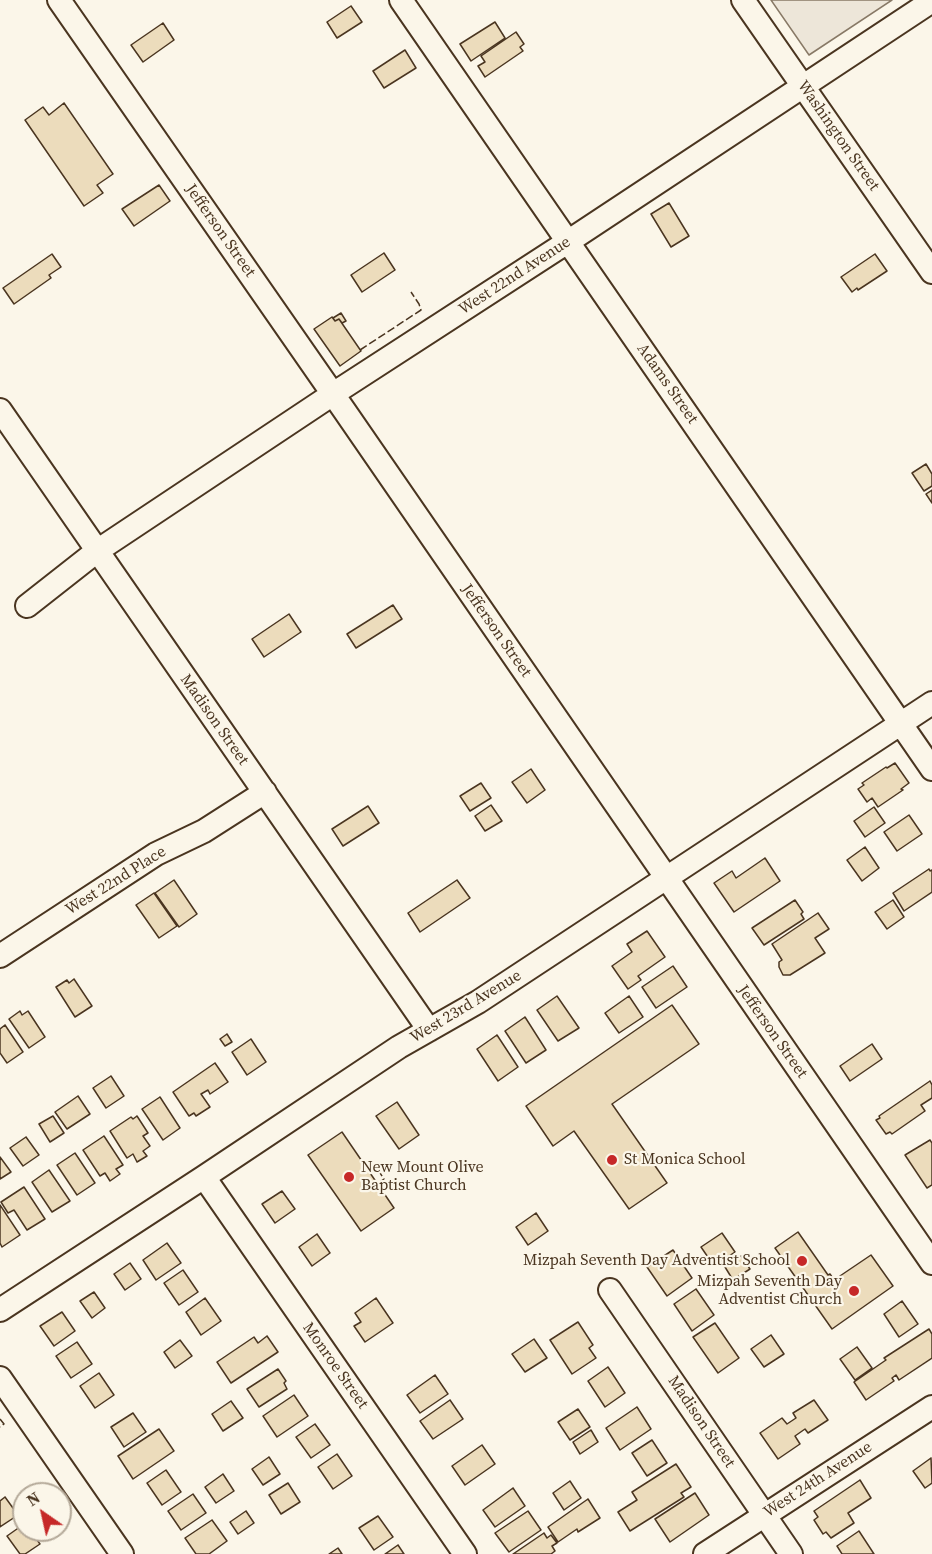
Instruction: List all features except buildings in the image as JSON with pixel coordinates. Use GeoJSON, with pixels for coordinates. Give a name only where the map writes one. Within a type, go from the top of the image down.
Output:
{"type":"FeatureCollection","features":[{"type":"Feature","properties":{"kind":"street","name":"Jefferson Street"},"geometry":{"type":"LineString","coordinates":[[59,0],[932,1263]]}},
{"type":"Feature","properties":{"kind":"street","name":"Adams Street"},"geometry":{"type":"LineString","coordinates":[[401,0],[932,769]]}},
{"type":"Feature","properties":{"kind":"street","name":"Washington Street"},"geometry":{"type":"LineString","coordinates":[[743,0],[932,272]]}},
{"type":"Feature","properties":{"kind":"street","name":"West 22nd Avenue"},"geometry":{"type":"LineString","coordinates":[[27,606],[97,551],[932,1]]}},
{"type":"Feature","properties":{"kind":"street","name":"Madison Street"},"geometry":{"type":"LineString","coordinates":[[0,410],[429,1030]]}},
{"type":"Feature","properties":{"kind":"street","name":"West 23rd Avenue"},"geometry":{"type":"LineString","coordinates":[[0,1310],[399,1047],[478,1002],[932,704]]}},
{"type":"Feature","properties":{"kind":"street","name":"West 22nd Place"},"geometry":{"type":"LineString","coordinates":[[0,956],[156,854],[204,831],[265,792]]}},
{"type":"Feature","properties":{"kind":"street","name":"Monroe Street"},"geometry":{"type":"LineString","coordinates":[[204,1177],[465,1554]]}},
{"type":"Feature","properties":{"kind":"street","name":"Madison Street"},"geometry":{"type":"LineString","coordinates":[[610,1290],[791,1554]]}},
{"type":"Feature","properties":{"kind":"street"},"geometry":{"type":"LineString","coordinates":[[0,1378],[122,1554]]}},
{"type":"Feature","properties":{"kind":"street","name":"West 24th Avenue"},"geometry":{"type":"LineString","coordinates":[[705,1554],[932,1407]]}},
{"type":"Feature","properties":{"kind":"shaded area"},"geometry":{"type":"Polygon","coordinates":[[[771,0],[892,0],[809,55],[771,0]]]}},
{"type":"Feature","properties":{"kind":"fence"},"geometry":{"type":"LineString","coordinates":[[360,350],[421,310],[411,292]]}},
{"type":"Feature","properties":{"kind":"fence"},"geometry":{"type":"LineString","coordinates":[[369,1171],[376,1167],[384,1179],[377,1184]]}},
{"type":"Feature","properties":{"kind":"fence"},"geometry":{"type":"LineString","coordinates":[[0,1419],[4,1424],[0,1427]]}},
{"type":"Feature","properties":{"kind":"place","name":"St Monica School"},"geometry":{"type":"Point","coordinates":[612,1160]}},
{"type":"Feature","properties":{"kind":"place","name":"New Mount Olive Baptist Church"},"geometry":{"type":"Point","coordinates":[349,1177]}},
{"type":"Feature","properties":{"kind":"place","name":"Mizpah Seventh Day Adventist School"},"geometry":{"type":"Point","coordinates":[802,1261]}},
{"type":"Feature","properties":{"kind":"place","name":"Mizpah Seventh Day Adventist Church"},"geometry":{"type":"Point","coordinates":[854,1291]}}]}
